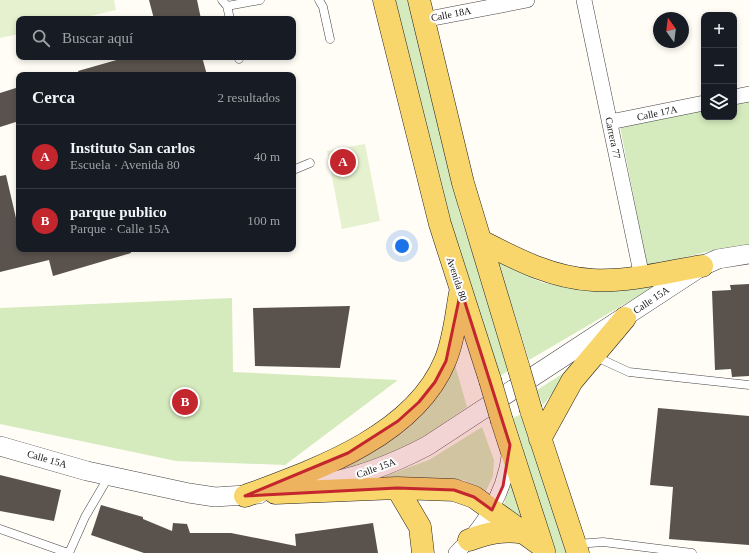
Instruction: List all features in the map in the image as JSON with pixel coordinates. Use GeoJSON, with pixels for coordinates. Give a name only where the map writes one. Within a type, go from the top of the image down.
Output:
{"type":"FeatureCollection","features":[{"type":"Feature","properties":{"kind":"main road","name":"Avenida 80"},"geometry":{"type":"LineString","coordinates":[[384,0],[434,202],[460,290],[544,550]]}},
{"type":"Feature","properties":{"kind":"main road"},"geometry":{"type":"LineString","coordinates":[[421,10],[463,183],[531,410],[576,549]]}},
{"type":"Feature","properties":{"kind":"main road"},"geometry":{"type":"LineString","coordinates":[[481,241],[528,264],[554,273],[592,280],[642,277],[702,266]]}},
{"type":"Feature","properties":{"kind":"main road"},"geometry":{"type":"LineString","coordinates":[[245,496],[289,480],[348,452],[398,421],[418,402],[435,382],[446,361],[452,337],[460,290]]}},
{"type":"Feature","properties":{"kind":"main road"},"geometry":{"type":"LineString","coordinates":[[540,439],[572,381],[625,318]]}},
{"type":"Feature","properties":{"kind":"main road"},"geometry":{"type":"LineString","coordinates":[[275,493],[397,488],[454,490],[464,492],[474,497],[524,533],[544,550]]}},
{"type":"Feature","properties":{"kind":"main road"},"geometry":{"type":"LineString","coordinates":[[397,488],[420,527],[423,553]]}},
{"type":"Feature","properties":{"kind":"main road"},"geometry":{"type":"LineString","coordinates":[[463,547],[482,536],[503,531],[524,533]]}},
{"type":"Feature","properties":{"kind":"street","name":"Calle 18A"},"geometry":{"type":"LineString","coordinates":[[421,10],[526,0]]}},
{"type":"Feature","properties":{"kind":"street","name":"Carrera 77"},"geometry":{"type":"LineString","coordinates":[[584,0],[642,277]]}},
{"type":"Feature","properties":{"kind":"street"},"geometry":{"type":"LineString","coordinates":[[737,96],[749,94]]}},
{"type":"Feature","properties":{"kind":"street","name":"Calle 17A"},"geometry":{"type":"LineString","coordinates":[[610,122],[701,104]]}},
{"type":"Feature","properties":{"kind":"street","name":"Calle 15A"},"geometry":{"type":"LineString","coordinates":[[0,446],[87,471],[189,493],[215,497],[275,493],[354,476],[406,457],[458,428],[702,266],[718,259],[749,254]]}},
{"type":"Feature","properties":{"kind":"street"},"geometry":{"type":"LineString","coordinates":[[463,547],[492,510],[503,486],[510,445]]}},
{"type":"Feature","properties":{"kind":"lane"},"geometry":{"type":"LineString","coordinates":[[229,16],[225,3],[260,0]]}},
{"type":"Feature","properties":{"kind":"lane"},"geometry":{"type":"LineString","coordinates":[[319,0],[323,7],[330,39]]}},
{"type":"Feature","properties":{"kind":"lane"},"geometry":{"type":"LineString","coordinates":[[296,169],[310,163]]}},
{"type":"Feature","properties":{"kind":"lane"},"geometry":{"type":"LineString","coordinates":[[593,356],[629,372],[749,385]]}},
{"type":"Feature","properties":{"kind":"lane"},"geometry":{"type":"LineString","coordinates":[[0,529],[68,553],[85,517],[110,475]]}},
{"type":"Feature","properties":{"kind":"lane"},"geometry":{"type":"LineString","coordinates":[[576,549],[603,542],[692,553]]}},
{"type":"Feature","properties":{"kind":"highlighted area"},"geometry":{"type":"Polygon","coordinates":[[[461,290],[510,445],[503,486],[492,510],[474,497],[454,490],[397,488],[245,496],[348,453],[398,421],[419,402],[435,382],[446,361],[461,290]]]}},
{"type":"Feature","properties":{"kind":"green space"},"geometry":{"type":"Polygon","coordinates":[[[0,0],[114,0],[116,10],[91,16],[16,16],[16,35],[0,38],[0,0]]]}},
{"type":"Feature","properties":{"kind":"green space"},"geometry":{"type":"Polygon","coordinates":[[[395,0],[409,0],[460,215],[511,369],[499,377],[461,268],[395,0]]]}},
{"type":"Feature","properties":{"kind":"green space"},"geometry":{"type":"Polygon","coordinates":[[[749,100],[749,248],[718,249],[647,267],[620,126],[701,110],[701,120],[737,120],[737,102],[749,100]]]}},
{"type":"Feature","properties":{"kind":"green space"},"geometry":{"type":"Polygon","coordinates":[[[365,144],[380,221],[342,229],[327,151],[365,144]]]}},
{"type":"Feature","properties":{"kind":"green space"},"geometry":{"type":"Polygon","coordinates":[[[498,262],[543,283],[576,288],[664,281],[529,360],[498,262]]]}},
{"type":"Feature","properties":{"kind":"green space"},"geometry":{"type":"Polygon","coordinates":[[[232,298],[233,372],[398,380],[285,465],[176,461],[0,424],[0,308],[232,298]]]}},
{"type":"Feature","properties":{"kind":"green space"},"geometry":{"type":"Polygon","coordinates":[[[453,358],[467,407],[426,435],[389,455],[356,466],[310,476],[431,402],[447,381],[453,358]]]}},
{"type":"Feature","properties":{"kind":"green space"},"geometry":{"type":"Polygon","coordinates":[[[573,367],[543,405],[537,390],[573,367]]]}},
{"type":"Feature","properties":{"kind":"green space"},"geometry":{"type":"Polygon","coordinates":[[[523,414],[569,553],[554,553],[511,418],[523,414]]]}},
{"type":"Feature","properties":{"kind":"green space"},"geometry":{"type":"Polygon","coordinates":[[[482,427],[494,460],[493,476],[484,495],[464,480],[434,480],[361,485],[429,460],[482,427]]]}},
{"type":"Feature","properties":{"kind":"green space"},"geometry":{"type":"Polygon","coordinates":[[[512,474],[526,523],[503,508],[512,474]]]}},
{"type":"Feature","properties":{"kind":"building"},"geometry":{"type":"Polygon","coordinates":[[[149,0],[197,0],[200,16],[153,16],[149,0]]]}},
{"type":"Feature","properties":{"kind":"building"},"geometry":{"type":"Polygon","coordinates":[[[116,60],[203,60],[206,72],[78,72],[116,60]]]}},
{"type":"Feature","properties":{"kind":"building"},"geometry":{"type":"Polygon","coordinates":[[[16,88],[16,122],[0,127],[0,93],[16,88]]]}},
{"type":"Feature","properties":{"kind":"building"},"geometry":{"type":"Polygon","coordinates":[[[6,175],[16,218],[16,252],[131,253],[53,276],[49,260],[0,272],[0,176],[6,175]]]}},
{"type":"Feature","properties":{"kind":"building"},"geometry":{"type":"Polygon","coordinates":[[[749,284],[749,376],[732,377],[731,369],[715,370],[712,291],[731,290],[730,285],[749,284]]]}},
{"type":"Feature","properties":{"kind":"building"},"geometry":{"type":"Polygon","coordinates":[[[350,306],[340,368],[255,366],[253,308],[350,306]]]}},
{"type":"Feature","properties":{"kind":"building"},"geometry":{"type":"Polygon","coordinates":[[[658,408],[749,416],[749,545],[669,539],[673,487],[650,485],[658,408]]]}},
{"type":"Feature","properties":{"kind":"building"},"geometry":{"type":"Polygon","coordinates":[[[0,475],[61,490],[54,521],[0,511],[0,475]]]}},
{"type":"Feature","properties":{"kind":"building"},"geometry":{"type":"Polygon","coordinates":[[[101,505],[143,517],[143,519],[172,531],[173,523],[187,524],[190,533],[231,533],[296,546],[295,534],[373,523],[378,553],[144,553],[91,535],[101,505]]]}},
{"type":"Feature","properties":{"kind":"place","name":"Instituto San carlos"},"geometry":{"type":"Point","coordinates":[343,162]}},
{"type":"Feature","properties":{"kind":"place","name":"parque publico"},"geometry":{"type":"Point","coordinates":[185,402]}}]}
